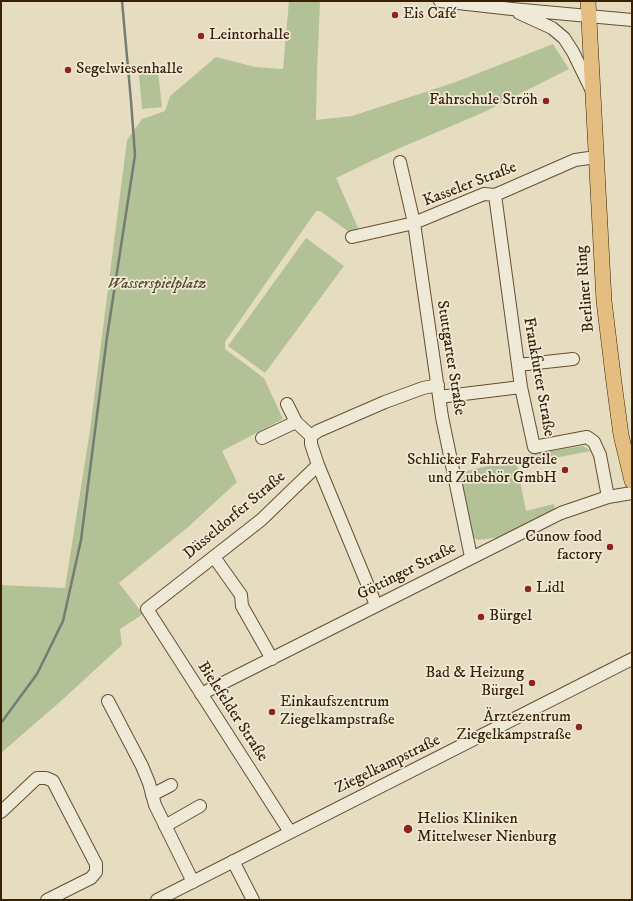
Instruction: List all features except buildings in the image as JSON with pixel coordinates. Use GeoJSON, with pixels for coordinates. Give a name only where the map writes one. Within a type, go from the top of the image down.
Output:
{"type":"FeatureCollection","features":[{"type":"Feature","properties":{"kind":"main road","name":"Berliner Ring"},"geometry":{"type":"LineString","coordinates":[[589,8],[605,309],[621,435],[632,481]]}},
{"type":"Feature","properties":{"kind":"street"},"geometry":{"type":"LineString","coordinates":[[440,1],[512,10],[589,8],[632,20]]}},
{"type":"Feature","properties":{"kind":"street","name":"Berliner Ring"},"geometry":{"type":"LineString","coordinates":[[512,10],[552,28],[564,38],[573,52],[593,92]]}},
{"type":"Feature","properties":{"kind":"street","name":"Kasseler Straße"},"geometry":{"type":"LineString","coordinates":[[352,237],[414,223],[484,194],[494,195],[575,160],[596,157]]}},
{"type":"Feature","properties":{"kind":"street","name":"Stuttgarter Straße"},"geometry":{"type":"LineString","coordinates":[[400,162],[414,223],[439,397],[471,558]]}},
{"type":"Feature","properties":{"kind":"street","name":"Frankfurter Straße"},"geometry":{"type":"LineString","coordinates":[[494,195],[521,387],[534,447],[587,437],[594,442],[600,455],[608,497]]}},
{"type":"Feature","properties":{"kind":"street"},"geometry":{"type":"LineString","coordinates":[[518,365],[573,359]]}},
{"type":"Feature","properties":{"kind":"street"},"geometry":{"type":"LineString","coordinates":[[311,436],[318,431],[385,402],[422,388],[438,385]]}},
{"type":"Feature","properties":{"kind":"street"},"geometry":{"type":"LineString","coordinates":[[439,397],[521,387]]}},
{"type":"Feature","properties":{"kind":"street"},"geometry":{"type":"LineString","coordinates":[[287,404],[296,422],[311,436],[311,444],[318,465],[376,605]]}},
{"type":"Feature","properties":{"kind":"street"},"geometry":{"type":"LineString","coordinates":[[262,438],[296,422]]}},
{"type":"Feature","properties":{"kind":"street","name":"Düsseldorfer Straße"},"geometry":{"type":"LineString","coordinates":[[147,609],[261,520],[318,465]]}},
{"type":"Feature","properties":{"kind":"street","name":"Göttinger Straße"},"geometry":{"type":"LineString","coordinates":[[201,694],[560,513],[608,497],[632,493]]}},
{"type":"Feature","properties":{"kind":"street"},"geometry":{"type":"LineString","coordinates":[[214,556],[241,595],[242,606],[272,659]]}},
{"type":"Feature","properties":{"kind":"street","name":"Bielefelder Straße"},"geometry":{"type":"LineString","coordinates":[[147,609],[290,832]]}},
{"type":"Feature","properties":{"kind":"street","name":"Ziegelkampstraße"},"geometry":{"type":"LineString","coordinates":[[158,900],[632,659]]}},
{"type":"Feature","properties":{"kind":"street"},"geometry":{"type":"LineString","coordinates":[[108,701],[142,766],[149,782],[155,805],[193,882]]}},
{"type":"Feature","properties":{"kind":"street"},"geometry":{"type":"LineString","coordinates":[[1,812],[37,778],[46,778],[53,782],[57,789],[96,864],[96,872],[91,878],[47,900]]}},
{"type":"Feature","properties":{"kind":"street"},"geometry":{"type":"LineString","coordinates":[[152,795],[170,785]]}},
{"type":"Feature","properties":{"kind":"street"},"geometry":{"type":"LineString","coordinates":[[165,826],[200,806]]}},
{"type":"Feature","properties":{"kind":"street"},"geometry":{"type":"LineString","coordinates":[[233,861],[253,900]]}},
{"type":"Feature","properties":{"kind":"green space","name":"Wasserspielplatz"},"geometry":{"type":"Polygon","coordinates":[[[289,1],[320,1],[316,120],[352,116],[453,83],[553,44],[569,69],[482,113],[386,154],[336,178],[359,230],[352,234],[320,211],[316,211],[225,342],[225,349],[264,378],[283,419],[222,451],[237,482],[187,528],[119,583],[143,614],[120,629],[122,645],[1,753],[1,585],[65,588],[90,430],[127,140],[142,119],[165,111],[170,96],[216,57],[255,67],[283,69],[289,1]]]}},
{"type":"Feature","properties":{"kind":"green space"},"geometry":{"type":"Polygon","coordinates":[[[158,72],[162,107],[142,109],[139,74],[158,72]]]}},
{"type":"Feature","properties":{"kind":"green space"},"geometry":{"type":"Polygon","coordinates":[[[306,238],[344,266],[265,373],[228,346],[306,238]]]}},
{"type":"Feature","properties":{"kind":"green space"},"geometry":{"type":"Polygon","coordinates":[[[583,446],[591,451],[517,465],[526,511],[554,504],[555,509],[500,537],[478,540],[474,538],[460,473],[532,454],[583,446]]]}},
{"type":"Feature","properties":{"kind":"waterway"},"geometry":{"type":"LineString","coordinates":[[1,723],[37,674],[63,621],[81,540],[107,337],[135,155],[122,1]]}},
{"type":"Feature","properties":{"kind":"place","name":"Eis Café"},"geometry":{"type":"Point","coordinates":[395,15]}},
{"type":"Feature","properties":{"kind":"place","name":"Leintorhalle"},"geometry":{"type":"Point","coordinates":[201,36]}},
{"type":"Feature","properties":{"kind":"place","name":"Segelwiesenhalle"},"geometry":{"type":"Point","coordinates":[68,70]}},
{"type":"Feature","properties":{"kind":"place","name":"Fahrschule Ströh"},"geometry":{"type":"Point","coordinates":[546,101]}},
{"type":"Feature","properties":{"kind":"place","name":"Schlicker Fahrzeugteile und Zubehör GmbH"},"geometry":{"type":"Point","coordinates":[565,470]}},
{"type":"Feature","properties":{"kind":"place","name":"Cunow food factory"},"geometry":{"type":"Point","coordinates":[610,547]}},
{"type":"Feature","properties":{"kind":"place","name":"Lidl"},"geometry":{"type":"Point","coordinates":[528,589]}},
{"type":"Feature","properties":{"kind":"place","name":"Bürgel"},"geometry":{"type":"Point","coordinates":[481,617]}},
{"type":"Feature","properties":{"kind":"place","name":"Bad & Heizung Bürgel"},"geometry":{"type":"Point","coordinates":[532,683]}},
{"type":"Feature","properties":{"kind":"place","name":"Einkaufszentrum Ziegelkampstraße"},"geometry":{"type":"Point","coordinates":[272,712]}},
{"type":"Feature","properties":{"kind":"place","name":"Ärztezentrum Ziegelkampstraße"},"geometry":{"type":"Point","coordinates":[579,727]}},
{"type":"Feature","properties":{"kind":"place","name":"Helios Kliniken Mittelweser Nienburg"},"geometry":{"type":"Point","coordinates":[408,829]}}]}
